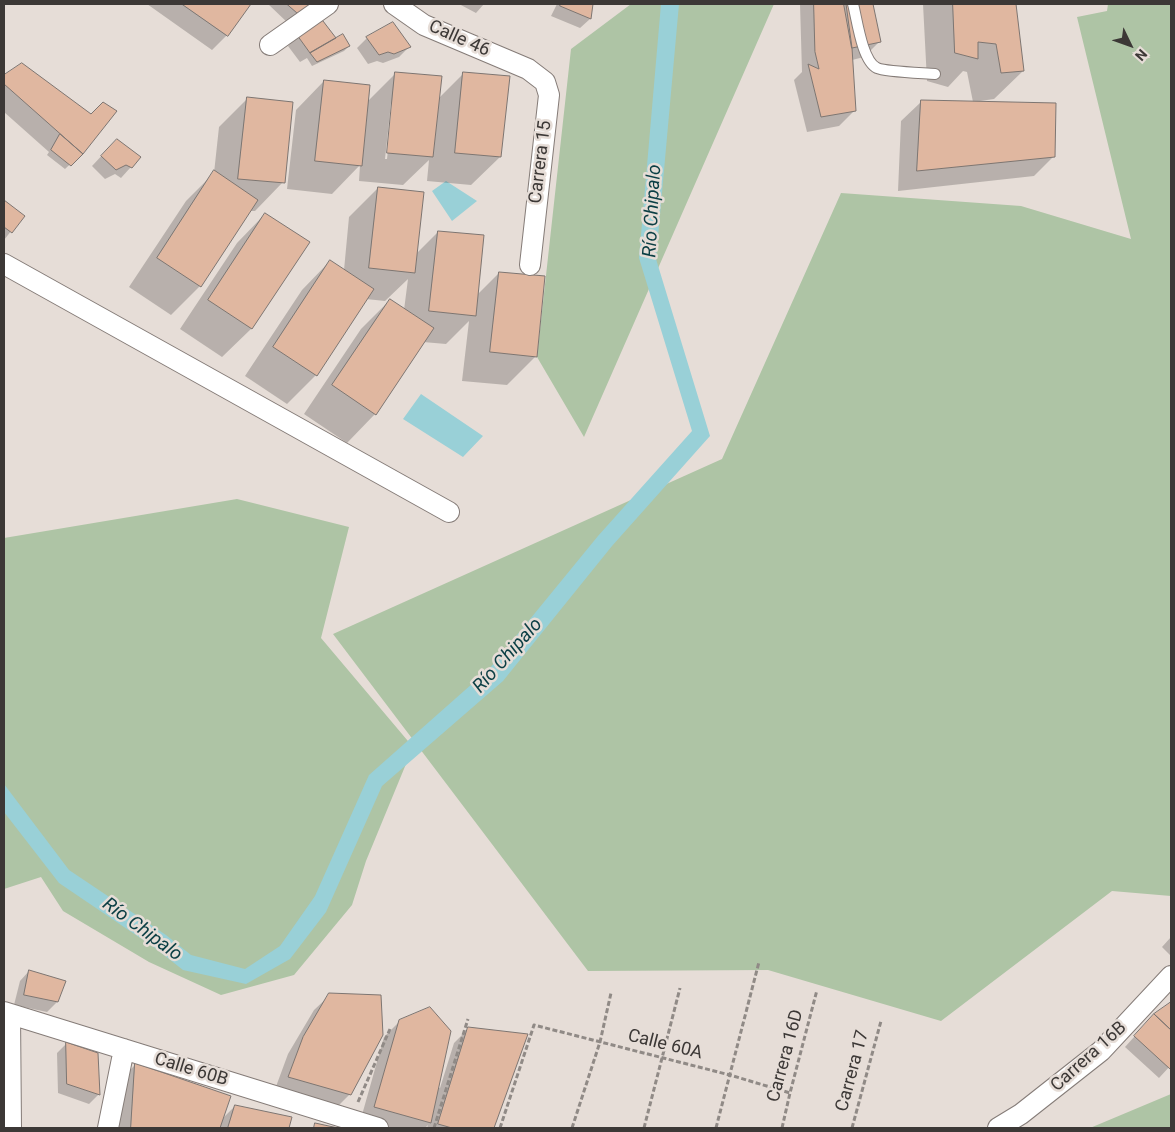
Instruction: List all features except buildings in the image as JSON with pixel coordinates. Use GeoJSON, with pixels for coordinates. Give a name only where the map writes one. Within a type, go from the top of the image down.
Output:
{"type":"FeatureCollection","features":[{"type":"Feature","properties":{"kind":"street"},"geometry":{"type":"LineString","coordinates":[[270,45],[328,4]]}},
{"type":"Feature","properties":{"kind":"street","name":"Calle 46"},"geometry":{"type":"LineString","coordinates":[[394,4],[424,24],[528,69]]}},
{"type":"Feature","properties":{"kind":"street","name":"Carrera 15"},"geometry":{"type":"LineString","coordinates":[[528,69],[545,82],[549,95],[530,265]]}},
{"type":"Feature","properties":{"kind":"street"},"geometry":{"type":"LineString","coordinates":[[4,264],[449,512]]}},
{"type":"Feature","properties":{"kind":"street","name":"Carrera 16B"},"geometry":{"type":"LineString","coordinates":[[998,1128],[1021,1114],[1101,1051],[1171,976]]}},
{"type":"Feature","properties":{"kind":"street"},"geometry":{"type":"LineString","coordinates":[[7,1013],[11,1128]]}},
{"type":"Feature","properties":{"kind":"street","name":"Calle 60B"},"geometry":{"type":"LineString","coordinates":[[7,1013],[378,1128]]}},
{"type":"Feature","properties":{"kind":"street"},"geometry":{"type":"LineString","coordinates":[[108,1128],[124,1049]]}},
{"type":"Feature","properties":{"kind":"lane"},"geometry":{"type":"LineString","coordinates":[[853,4],[869,62],[878,68],[935,74]]}},
{"type":"Feature","properties":{"kind":"path"},"geometry":{"type":"LineString","coordinates":[[716,1128],[759,962]]}},
{"type":"Feature","properties":{"kind":"path"},"geometry":{"type":"LineString","coordinates":[[644,1128],[680,988]]}},
{"type":"Feature","properties":{"kind":"path","name":"Carrera 16D"},"geometry":{"type":"LineString","coordinates":[[782,1128],[817,990]]}},
{"type":"Feature","properties":{"kind":"path"},"geometry":{"type":"LineString","coordinates":[[572,1128],[600,1042],[611,993]]}},
{"type":"Feature","properties":{"kind":"path"},"geometry":{"type":"LineString","coordinates":[[434,1128],[468,1019]]}},
{"type":"Feature","properties":{"kind":"path","name":"Carrera 17"},"geometry":{"type":"LineString","coordinates":[[852,1128],[881,1021]]}},
{"type":"Feature","properties":{"kind":"path","name":"Calle 60A"},"geometry":{"type":"LineString","coordinates":[[500,1128],[534,1025],[730,1075],[790,1093]]}},
{"type":"Feature","properties":{"kind":"path"},"geometry":{"type":"LineString","coordinates":[[350,1120],[390,1030]]}},
{"type":"Feature","properties":{"kind":"green space"},"geometry":{"type":"Polygon","coordinates":[[[631,4],[774,4],[584,437],[537,357],[571,49],[631,4]]]}},
{"type":"Feature","properties":{"kind":"green space"},"geometry":{"type":"Polygon","coordinates":[[[1108,4],[1171,4],[1171,896],[1112,891],[941,1021],[768,970],[588,971],[333,634],[722,459],[841,193],[1021,206],[1131,239],[1077,17],[1107,11],[1108,4]]]}},
{"type":"Feature","properties":{"kind":"green space"},"geometry":{"type":"Polygon","coordinates":[[[237,499],[349,527],[321,638],[413,747],[366,861],[352,905],[294,975],[221,995],[149,962],[63,911],[41,877],[4,889],[4,538],[237,499]]]}},
{"type":"Feature","properties":{"kind":"green space"},"geometry":{"type":"Polygon","coordinates":[[[1171,1094],[1171,1128],[1090,1128],[1171,1094]]]}},
{"type":"Feature","properties":{"kind":"water","name":"Río Chipalo"},"geometry":{"type":"Polygon","coordinates":[[[661,4],[679,4],[656,259],[710,436],[612,546],[503,681],[382,786],[326,912],[290,959],[246,984],[183,970],[155,948],[59,883],[4,812],[4,784],[69,870],[166,935],[191,955],[245,969],[280,946],[315,896],[369,775],[490,668],[598,536],[692,431],[639,258],[661,4]]]}},
{"type":"Feature","properties":{"kind":"water"},"geometry":{"type":"Polygon","coordinates":[[[446,181],[477,201],[452,221],[432,191],[446,181]]]}},
{"type":"Feature","properties":{"kind":"water"},"geometry":{"type":"Polygon","coordinates":[[[421,394],[483,436],[463,457],[403,419],[421,394]]]}}]}
